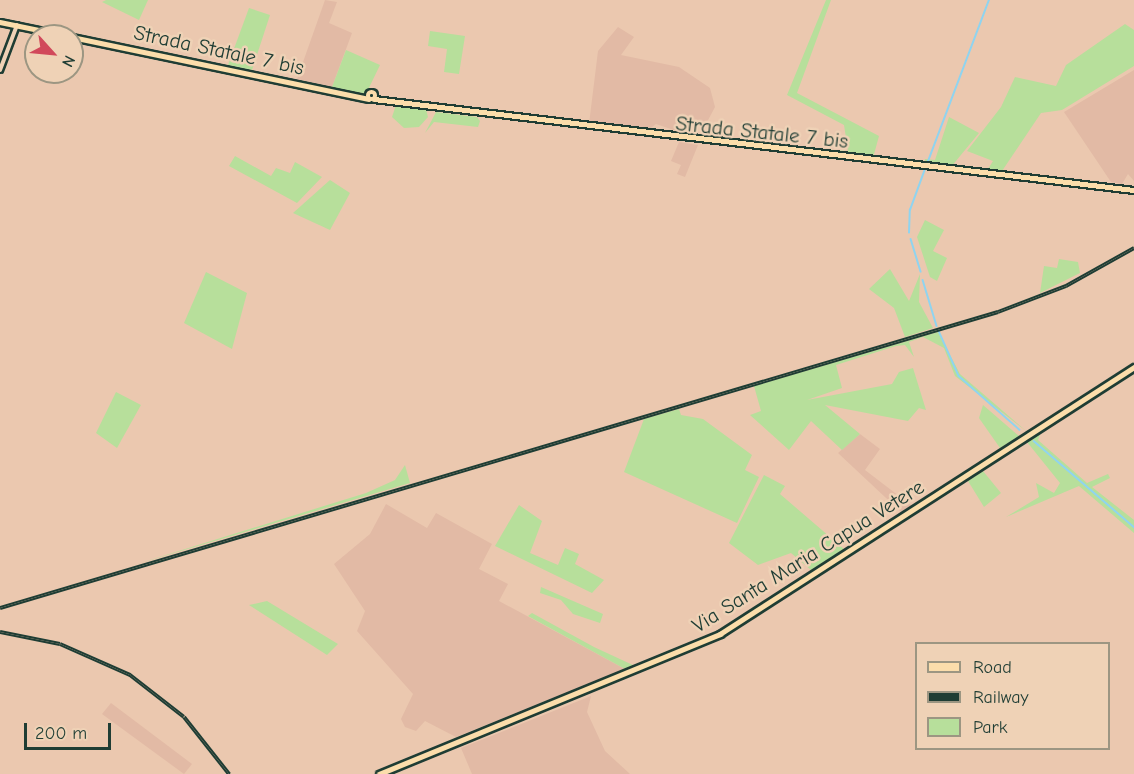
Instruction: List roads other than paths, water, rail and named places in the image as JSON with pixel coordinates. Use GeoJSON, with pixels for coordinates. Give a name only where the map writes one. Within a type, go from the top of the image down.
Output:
{"type":"FeatureCollection","features":[{"type":"Feature","properties":{"kind":"main road","name":"Strada Statale 7 bis"},"geometry":{"type":"LineString","coordinates":[[0,22],[24,26]]}},
{"type":"Feature","properties":{"kind":"main road","name":"Strada Statale 7 bis"},"geometry":{"type":"LineString","coordinates":[[84,39],[372,97],[386,102],[1134,190]]}},
{"type":"Feature","properties":{"kind":"main road","name":"Via Santa Maria Capua Vetere"},"geometry":{"type":"LineString","coordinates":[[379,774],[720,634],[1134,367]]}},
{"type":"Feature","properties":{"kind":"street"},"geometry":{"type":"LineString","coordinates":[[0,70],[17,25]]}},
{"type":"Feature","properties":{"kind":"waterway"},"geometry":{"type":"LineString","coordinates":[[927,164],[989,0]]}},
{"type":"Feature","properties":{"kind":"waterway"},"geometry":{"type":"LineString","coordinates":[[909,233],[910,210],[925,169]]}},
{"type":"Feature","properties":{"kind":"waterway"},"geometry":{"type":"LineString","coordinates":[[911,239],[921,272]]}},
{"type":"Feature","properties":{"kind":"waterway"},"geometry":{"type":"LineString","coordinates":[[923,280],[937,326]]}},
{"type":"Feature","properties":{"kind":"waterway"},"geometry":{"type":"LineString","coordinates":[[939,331],[959,376],[1020,430]]}},
{"type":"Feature","properties":{"kind":"waterway"},"geometry":{"type":"LineString","coordinates":[[1034,441],[1134,527]]}},
{"type":"Feature","properties":{"kind":"railway"},"geometry":{"type":"LineString","coordinates":[[0,608],[998,312],[1066,286],[1134,248]]}},
{"type":"Feature","properties":{"kind":"railway"},"geometry":{"type":"LineString","coordinates":[[0,632],[60,644],[130,675],[184,717],[229,774]]}}]}
